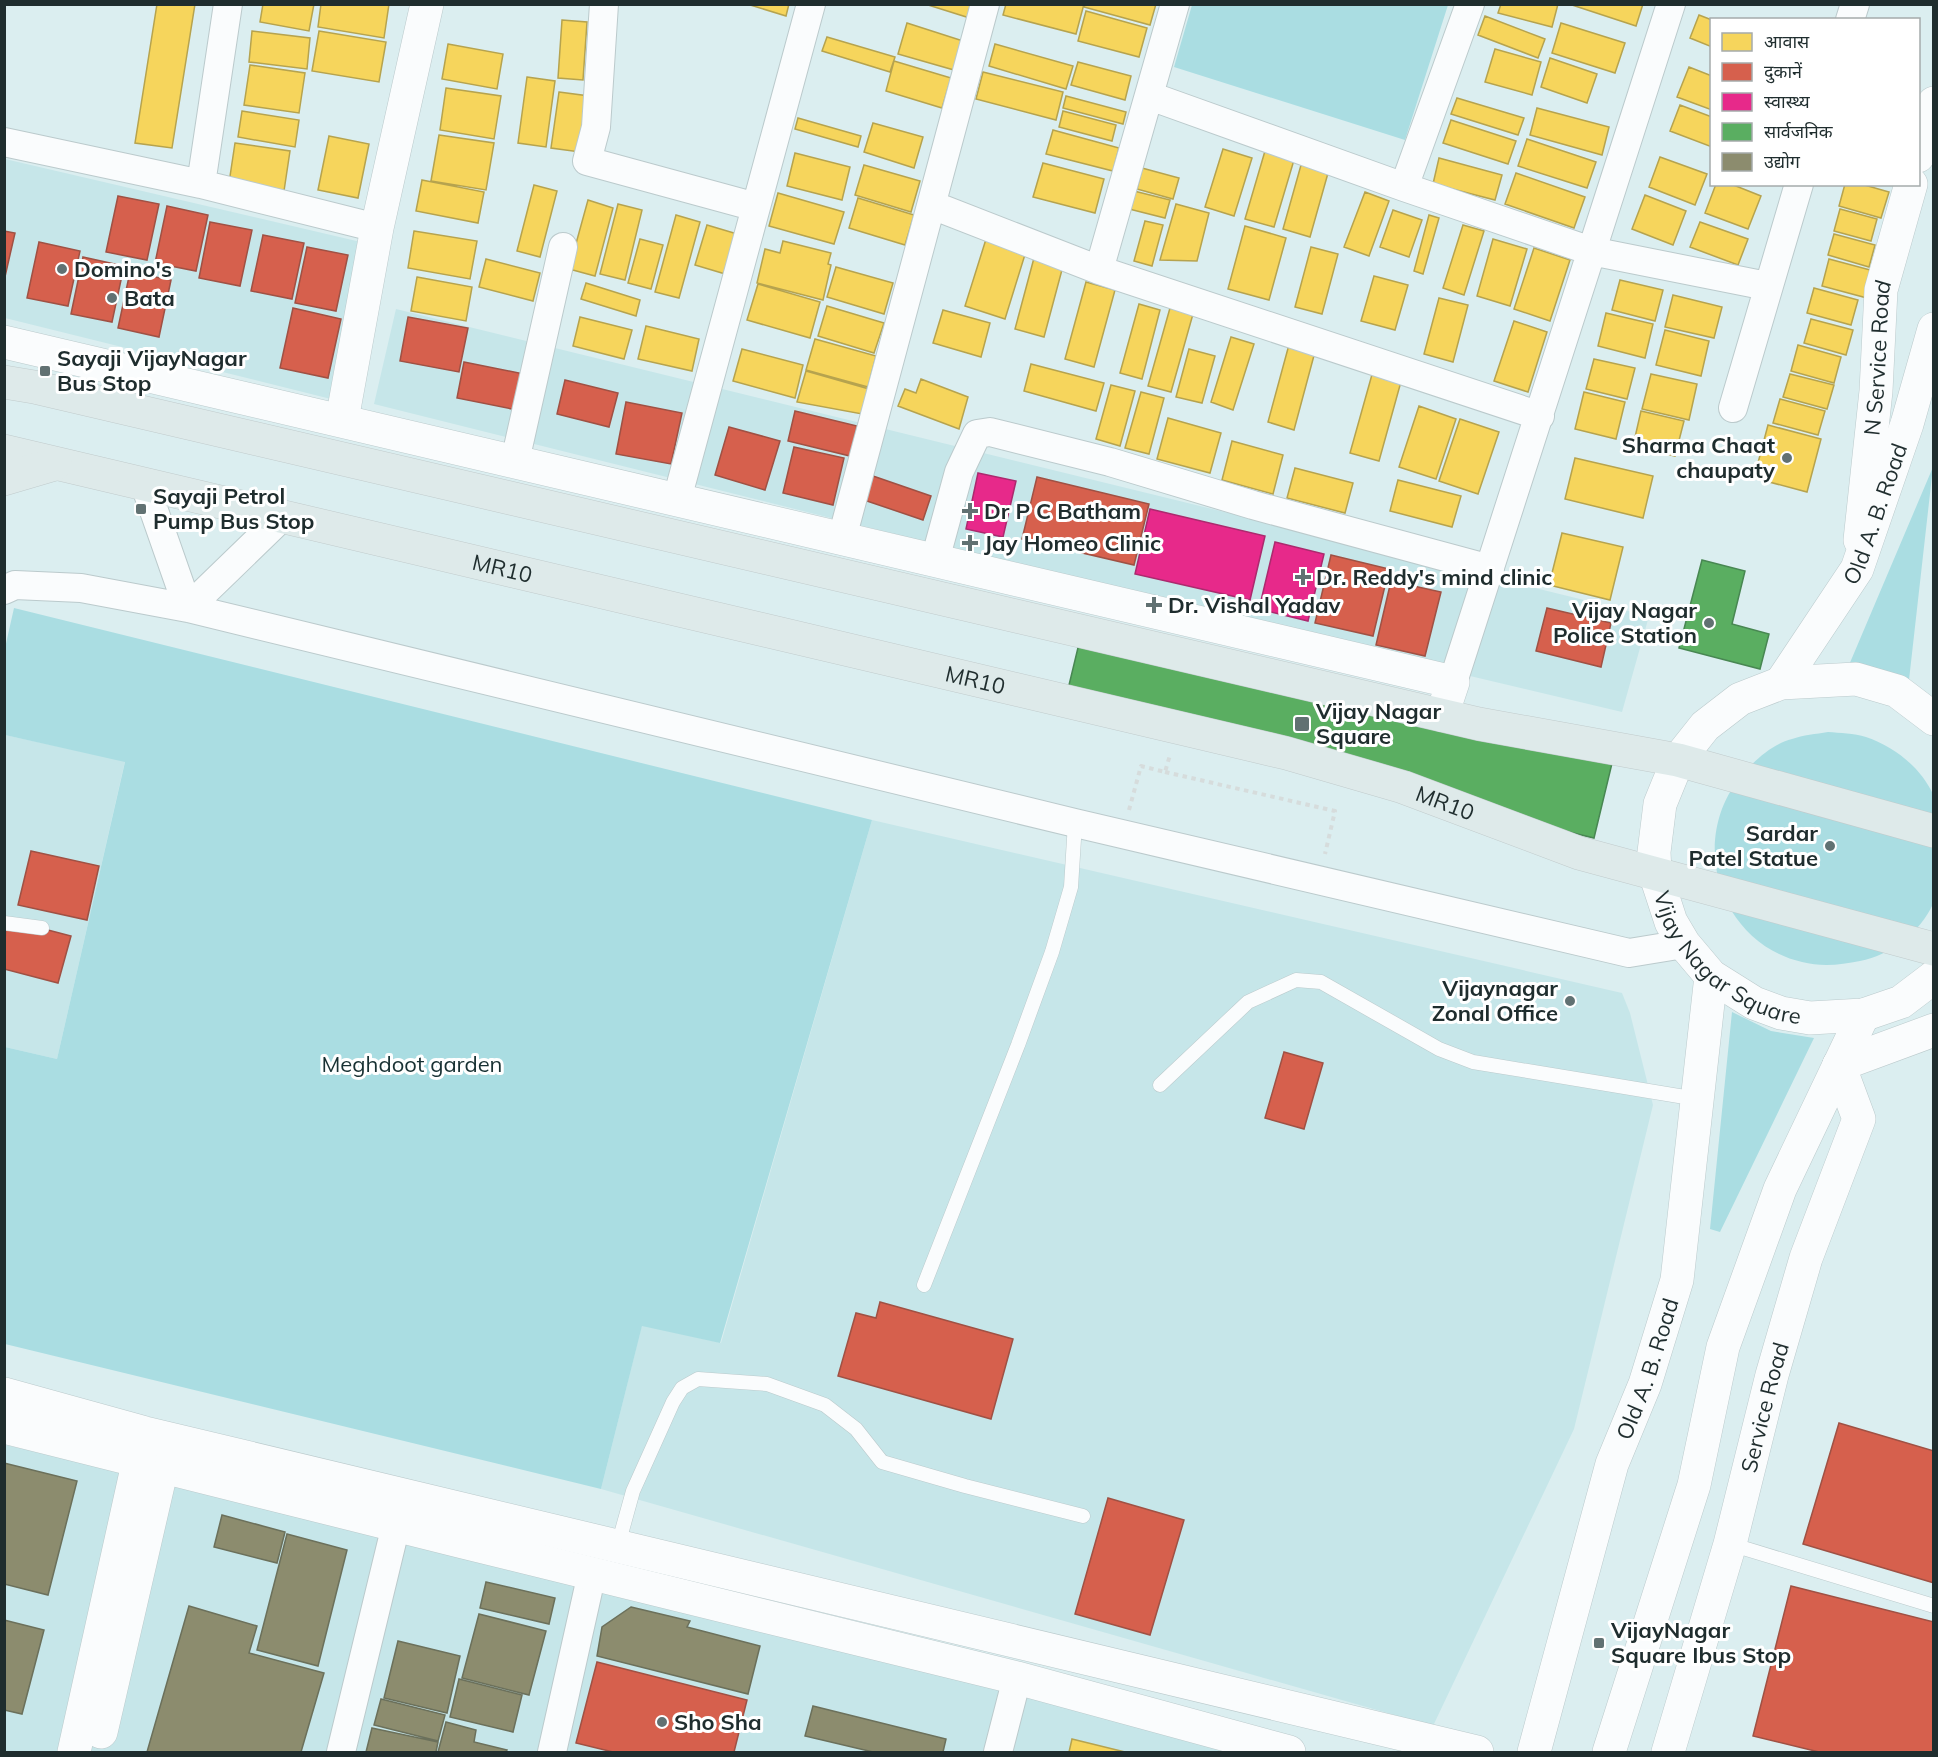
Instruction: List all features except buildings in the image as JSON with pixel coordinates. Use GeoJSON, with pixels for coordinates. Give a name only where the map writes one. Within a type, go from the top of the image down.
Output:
{"type":"FeatureCollection","features":[{"type":"Feature","properties":{"kind":"main road"},"geometry":{"type":"LineString","coordinates":[[4,382],[1479,724],[1678,760],[1934,831]]}},
{"type":"Feature","properties":{"kind":"main road","name":"MR10"},"geometry":{"type":"LineString","coordinates":[[4,451],[1286,753],[1402,787],[1579,853],[1934,949]]}},
{"type":"Feature","properties":{"kind":"main road"},"geometry":{"type":"LineString","coordinates":[[4,479],[60,463]]}},
{"type":"Feature","properties":{"kind":"street"},"geometry":{"type":"LineString","coordinates":[[201,184],[228,4]]}},
{"type":"Feature","properties":{"kind":"street"},"geometry":{"type":"LineString","coordinates":[[342,420],[377,228],[427,4]]}},
{"type":"Feature","properties":{"kind":"street"},"geometry":{"type":"LineString","coordinates":[[604,4],[596,127],[587,161],[756,207]]}},
{"type":"Feature","properties":{"kind":"street"},"geometry":{"type":"LineString","coordinates":[[677,499],[811,4]]}},
{"type":"Feature","properties":{"kind":"street"},"geometry":{"type":"LineString","coordinates":[[842,538],[985,4]]}},
{"type":"Feature","properties":{"kind":"street"},"geometry":{"type":"LineString","coordinates":[[1099,270],[1175,4]]}},
{"type":"Feature","properties":{"kind":"street"},"geometry":{"type":"LineString","coordinates":[[1404,188],[1470,4]]}},
{"type":"Feature","properties":{"kind":"street"},"geometry":{"type":"LineString","coordinates":[[1442,715],[1671,4]]}},
{"type":"Feature","properties":{"kind":"street"},"geometry":{"type":"LineString","coordinates":[[1150,96],[1404,188],[1591,251],[1767,286]]}},
{"type":"Feature","properties":{"kind":"street"},"geometry":{"type":"LineString","coordinates":[[1920,149],[1934,103]]}},
{"type":"Feature","properties":{"kind":"street"},"geometry":{"type":"LineString","coordinates":[[4,142],[201,184],[377,228]]}},
{"type":"Feature","properties":{"kind":"street"},"geometry":{"type":"LineString","coordinates":[[1733,408],[1767,286],[1798,186]]}},
{"type":"Feature","properties":{"kind":"street","name":"N Service Road"},"geometry":{"type":"LineString","coordinates":[[1857,569],[1876,391],[1881,290],[1910,186]]}},
{"type":"Feature","properties":{"kind":"street"},"geometry":{"type":"LineString","coordinates":[[932,205],[1099,270],[1540,416]]}},
{"type":"Feature","properties":{"kind":"street"},"geometry":{"type":"LineString","coordinates":[[514,461],[563,247]]}},
{"type":"Feature","properties":{"kind":"street","name":"Old A. B. Road"},"geometry":{"type":"LineString","coordinates":[[1781,683],[1857,569],[1907,424],[1934,329]]}},
{"type":"Feature","properties":{"kind":"street"},"geometry":{"type":"LineString","coordinates":[[4,342],[1453,682]]}},
{"type":"Feature","properties":{"kind":"street"},"geometry":{"type":"LineString","coordinates":[[935,560],[958,472],[977,434],[990,432],[1099,459],[1253,506],[1490,569]]}},
{"type":"Feature","properties":{"kind":"street"},"geometry":{"type":"LineString","coordinates":[[145,485],[188,608]]}},
{"type":"Feature","properties":{"kind":"street"},"geometry":{"type":"LineString","coordinates":[[188,608],[282,517]]}},
{"type":"Feature","properties":{"kind":"street"},"geometry":{"type":"LineString","coordinates":[[4,590],[15,585],[81,588],[188,608],[1075,823],[1629,953],[1684,944]]}},
{"type":"Feature","properties":{"kind":"street","name":"Vijay Nagar Square"},"geometry":{"type":"LineString","coordinates":[[1934,719],[1897,691],[1856,679],[1781,683],[1740,699],[1706,726],[1678,760],[1660,804],[1654,852],[1655,873],[1671,922],[1684,944],[1712,975],[1754,1003],[1781,1013],[1810,1018],[1863,1015],[1901,1002],[1934,977]]}},
{"type":"Feature","properties":{"kind":"street","name":"Old A. B. Road"},"geometry":{"type":"LineString","coordinates":[[1534,1752],[1612,1464],[1645,1384],[1677,1280],[1712,975]]}},
{"type":"Feature","properties":{"kind":"street"},"geometry":{"type":"LineString","coordinates":[[1609,1752],[1694,1485],[1723,1347],[1780,1189],[1863,1015]]}},
{"type":"Feature","properties":{"kind":"street"},"geometry":{"type":"LineString","coordinates":[[1839,1065],[1928,1035]]}},
{"type":"Feature","properties":{"kind":"street","name":"Service Road"},"geometry":{"type":"LineString","coordinates":[[1668,1752],[1730,1544],[1772,1375],[1806,1258],[1859,1119],[1839,1065]]}},
{"type":"Feature","properties":{"kind":"street"},"geometry":{"type":"LineString","coordinates":[[4,1394],[154,1450],[396,1525],[1017,1678],[1289,1752]]}},
{"type":"Feature","properties":{"kind":"street"},"geometry":{"type":"LineString","coordinates":[[4,1426],[154,1450],[618,1545],[1477,1752]]}},
{"type":"Feature","properties":{"kind":"street"},"geometry":{"type":"LineString","coordinates":[[74,1752],[154,1450]]}},
{"type":"Feature","properties":{"kind":"street"},"geometry":{"type":"LineString","coordinates":[[97,1752],[154,1450]]}},
{"type":"Feature","properties":{"kind":"street"},"geometry":{"type":"LineString","coordinates":[[340,1752],[396,1525]]}},
{"type":"Feature","properties":{"kind":"street"},"geometry":{"type":"LineString","coordinates":[[552,1752],[592,1574]]}},
{"type":"Feature","properties":{"kind":"street"},"geometry":{"type":"LineString","coordinates":[[998,1752],[1017,1678]]}},
{"type":"Feature","properties":{"kind":"lane"},"geometry":{"type":"LineString","coordinates":[[924,1285],[1014,1056],[1052,952],[1071,887],[1075,823]]}},
{"type":"Feature","properties":{"kind":"lane"},"geometry":{"type":"LineString","coordinates":[[4,923],[42,928]]}},
{"type":"Feature","properties":{"kind":"lane"},"geometry":{"type":"LineString","coordinates":[[1160,1085],[1248,1002],[1296,980],[1321,982],[1439,1048],[1473,1062],[1697,1099]]}},
{"type":"Feature","properties":{"kind":"lane"},"geometry":{"type":"LineString","coordinates":[[618,1545],[633,1491],[673,1401],[682,1388],[698,1379],[767,1384],[825,1405],[856,1429],[882,1462],[1083,1516]]}},
{"type":"Feature","properties":{"kind":"lane"},"geometry":{"type":"LineString","coordinates":[[1730,1544],[1934,1606]]}},
{"type":"Feature","properties":{"kind":"path"},"geometry":{"type":"LineString","coordinates":[[1165,772],[1173,746]]}},
{"type":"Feature","properties":{"kind":"path"},"geometry":{"type":"LineString","coordinates":[[1123,834],[1141,766],[1335,811],[1318,880]]}},
{"type":"Feature","properties":{"kind":"shaded area"},"geometry":{"type":"Polygon","coordinates":[[[5,159],[365,243],[335,400],[5,318],[5,159]]]}},
{"type":"Feature","properties":{"kind":"shaded area"},"geometry":{"type":"Polygon","coordinates":[[[396,309],[1649,616],[1622,712],[1356,649],[374,404],[396,309]]]}},
{"type":"Feature","properties":{"kind":"shaded area"},"geometry":{"type":"Polygon","coordinates":[[[5,735],[125,761],[57,1059],[5,1047],[5,735]]]}},
{"type":"Feature","properties":{"kind":"shaded area"},"geometry":{"type":"Polygon","coordinates":[[[872,820],[1622,993],[1630,1013],[1653,1105],[1574,1429],[1433,1726],[601,1489],[642,1325],[721,1343],[872,820]]]}},
{"type":"Feature","properties":{"kind":"shaded area"},"geometry":{"type":"Polygon","coordinates":[[[5,1445],[189,1484],[1129,1719],[1244,1752],[5,1752],[5,1445]]]}},
{"type":"Feature","properties":{"kind":"green space"},"geometry":{"type":"Polygon","coordinates":[[[1192,4],[1448,5],[1405,140],[1174,67],[1192,4]]]}},
{"type":"Feature","properties":{"kind":"green space"},"geometry":{"type":"Polygon","coordinates":[[[1933,467],[1909,680],[1849,665],[1933,467]]]}},
{"type":"Feature","properties":{"kind":"green space","name":"Meghdoot garden"},"geometry":{"type":"Polygon","coordinates":[[[14,608],[872,820],[720,1343],[642,1326],[601,1489],[5,1344],[5,1047],[57,1059],[125,762],[5,735],[5,648],[14,608]]]}},
{"type":"Feature","properties":{"kind":"green space"},"geometry":{"type":"Polygon","coordinates":[[[1828,732],[1861,736],[1887,746],[1906,759],[1928,784],[1933,794],[1933,904],[1912,933],[1883,954],[1860,961],[1824,965],[1809,964],[1773,951],[1749,933],[1731,910],[1720,884],[1715,855],[1717,826],[1727,798],[1744,773],[1778,744],[1801,736],[1828,732]]]}},
{"type":"Feature","properties":{"kind":"green space"},"geometry":{"type":"Polygon","coordinates":[[[1732,1012],[1771,1031],[1814,1038],[1720,1232],[1710,1229],[1732,1012]]]}},
{"type":"Feature","properties":{"kind":"place","name":"Domino's"},"geometry":{"type":"Point","coordinates":[62,269]}},
{"type":"Feature","properties":{"kind":"place","name":"Bata"},"geometry":{"type":"Point","coordinates":[112,298]}},
{"type":"Feature","properties":{"kind":"place","name":"Sayaji VijayNagar Bus Stop"},"geometry":{"type":"Point","coordinates":[45,371]}},
{"type":"Feature","properties":{"kind":"place","name":"Sharma Chaat chaupaty"},"geometry":{"type":"Point","coordinates":[1787,458]}},
{"type":"Feature","properties":{"kind":"place","name":"Sayaji Petrol Pump Bus Stop"},"geometry":{"type":"Point","coordinates":[141,509]}},
{"type":"Feature","properties":{"kind":"place","name":"Dr P C Batham"},"geometry":{"type":"Point","coordinates":[970,511]}},
{"type":"Feature","properties":{"kind":"place","name":"Jay Homeo Clinic"},"geometry":{"type":"Point","coordinates":[970,543]}},
{"type":"Feature","properties":{"kind":"place","name":"Dr. Reddy's mind clinic"},"geometry":{"type":"Point","coordinates":[1303,577]}},
{"type":"Feature","properties":{"kind":"place","name":"Dr. Vishal Yadav"},"geometry":{"type":"Point","coordinates":[1154,605]}},
{"type":"Feature","properties":{"kind":"place","name":"Vijay Nagar Police Station"},"geometry":{"type":"Point","coordinates":[1709,623]}},
{"type":"Feature","properties":{"kind":"place","name":"Vijay Nagar Square"},"geometry":{"type":"Point","coordinates":[1302,724]}},
{"type":"Feature","properties":{"kind":"place","name":"Sardar Patel Statue"},"geometry":{"type":"Point","coordinates":[1830,846]}},
{"type":"Feature","properties":{"kind":"place","name":"Vijaynagar Zonal Office"},"geometry":{"type":"Point","coordinates":[1570,1001]}},
{"type":"Feature","properties":{"kind":"place","name":"VijayNagar Square Ibus Stop"},"geometry":{"type":"Point","coordinates":[1599,1643]}},
{"type":"Feature","properties":{"kind":"place","name":"Sho Sha"},"geometry":{"type":"Point","coordinates":[662,1722]}}]}
